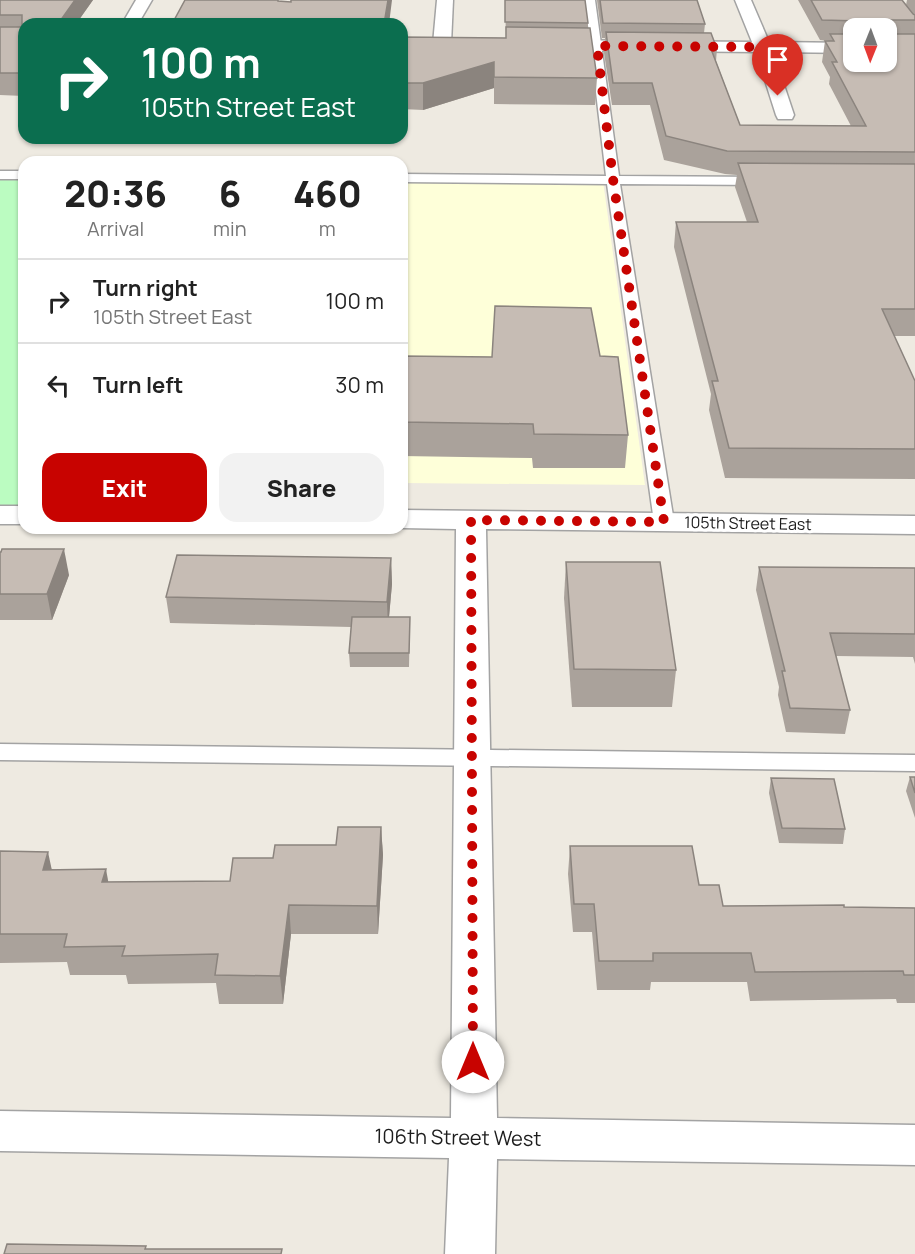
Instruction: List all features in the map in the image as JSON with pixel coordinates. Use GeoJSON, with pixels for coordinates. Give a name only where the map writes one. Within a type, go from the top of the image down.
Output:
{"type":"FeatureCollection","features":[{"type":"Feature","properties":{"kind":"street"},"geometry":{"type":"LineString","coordinates":[[134,18],[144,0]]}},
{"type":"Feature","properties":{"kind":"street"},"geometry":{"type":"LineString","coordinates":[[445,0],[433,44],[461,44]]}},
{"type":"Feature","properties":{"kind":"street"},"geometry":{"type":"LineString","coordinates":[[743,0],[763,47],[785,115]]}},
{"type":"Feature","properties":{"kind":"street"},"geometry":{"type":"LineString","coordinates":[[528,45],[843,48]]}},
{"type":"Feature","properties":{"kind":"street"},"geometry":{"type":"LineString","coordinates":[[0,515],[18,515]]}},
{"type":"Feature","properties":{"kind":"street","name":"105th Street East"},"geometry":{"type":"LineString","coordinates":[[408,519],[915,525]]}},
{"type":"Feature","properties":{"kind":"street"},"geometry":{"type":"LineString","coordinates":[[470,1254],[474,1137],[471,520]]}},
{"type":"Feature","properties":{"kind":"street","name":"106th Street West"},"geometry":{"type":"LineString","coordinates":[[0,1131],[915,1145]]}},
{"type":"Feature","properties":{"kind":"lane"},"geometry":{"type":"LineString","coordinates":[[590,0],[613,179],[664,522]]}},
{"type":"Feature","properties":{"kind":"lane"},"geometry":{"type":"LineString","coordinates":[[0,175],[18,175]]}},
{"type":"Feature","properties":{"kind":"lane"},"geometry":{"type":"LineString","coordinates":[[408,178],[776,181]]}},
{"type":"Feature","properties":{"kind":"lane"},"geometry":{"type":"LineString","coordinates":[[0,752],[915,763]]}},
{"type":"Feature","properties":{"kind":"shaded area"},"geometry":{"type":"Polygon","coordinates":[[[408,180],[603,181],[645,485],[408,483],[408,180]]]}},
{"type":"Feature","properties":{"kind":"green space"},"geometry":{"type":"Polygon","coordinates":[[[0,175],[18,175],[18,508],[15,515],[0,515],[0,175]]]}},
{"type":"Feature","properties":{"kind":"building"},"geometry":{"type":"Polygon","coordinates":[[[0,0],[75,0],[62,18],[22,18],[22,15],[0,15],[0,0]]]}},
{"type":"Feature","properties":{"kind":"building"},"geometry":{"type":"Polygon","coordinates":[[[185,0],[291,2],[291,0],[388,0],[385,18],[175,18],[185,0]]]}},
{"type":"Feature","properties":{"kind":"building"},"geometry":{"type":"Polygon","coordinates":[[[505,0],[585,0],[588,23],[505,22],[505,0]]]}},
{"type":"Feature","properties":{"kind":"building"},"geometry":{"type":"Polygon","coordinates":[[[600,0],[697,0],[705,24],[603,23],[600,0]]]}},
{"type":"Feature","properties":{"kind":"building"},"geometry":{"type":"Polygon","coordinates":[[[811,0],[902,0],[915,15],[915,20],[843,18],[843,21],[822,20],[811,0]]]}},
{"type":"Feature","properties":{"kind":"building"},"geometry":{"type":"Polygon","coordinates":[[[0,27],[18,27],[18,73],[0,73],[0,27]]]}},
{"type":"Feature","properties":{"kind":"building"},"geometry":{"type":"Polygon","coordinates":[[[506,27],[590,28],[597,78],[494,77],[494,62],[423,83],[408,83],[408,37],[506,38],[506,27]]]}},
{"type":"Feature","properties":{"kind":"building"},"geometry":{"type":"Polygon","coordinates":[[[606,32],[711,33],[717,49],[711,49],[740,125],[866,126],[832,62],[837,62],[825,41],[834,41],[830,34],[843,34],[843,72],[897,72],[897,34],[915,34],[915,152],[727,151],[666,136],[652,83],[613,83],[606,32]]]}},
{"type":"Feature","properties":{"kind":"building"},"geometry":{"type":"Polygon","coordinates":[[[738,163],[915,164],[915,309],[882,309],[915,381],[915,449],[729,448],[712,381],[718,381],[676,222],[758,222],[738,163]]]}},
{"type":"Feature","properties":{"kind":"building"},"geometry":{"type":"Polygon","coordinates":[[[495,306],[591,308],[600,356],[618,357],[628,435],[534,434],[533,424],[408,422],[408,356],[492,357],[495,306]]]}},
{"type":"Feature","properties":{"kind":"building"},"geometry":{"type":"Polygon","coordinates":[[[2,549],[64,549],[47,594],[0,594],[0,552],[2,549]]]}},
{"type":"Feature","properties":{"kind":"building"},"geometry":{"type":"Polygon","coordinates":[[[177,555],[391,558],[387,602],[166,597],[177,555]]]}},
{"type":"Feature","properties":{"kind":"building"},"geometry":{"type":"Polygon","coordinates":[[[566,562],[660,562],[676,670],[574,669],[566,562]]]}},
{"type":"Feature","properties":{"kind":"building"},"geometry":{"type":"Polygon","coordinates":[[[759,567],[915,568],[915,634],[830,633],[850,710],[790,708],[782,671],[785,671],[759,567]]]}},
{"type":"Feature","properties":{"kind":"building"},"geometry":{"type":"Polygon","coordinates":[[[352,617],[410,617],[409,653],[349,653],[352,617]]]}},
{"type":"Feature","properties":{"kind":"building"},"geometry":{"type":"Polygon","coordinates":[[[910,777],[915,777],[915,793],[910,777]]]}},
{"type":"Feature","properties":{"kind":"building"},"geometry":{"type":"Polygon","coordinates":[[[771,778],[834,779],[845,829],[782,828],[771,778]]]}},
{"type":"Feature","properties":{"kind":"building"},"geometry":{"type":"Polygon","coordinates":[[[338,827],[381,827],[377,906],[289,905],[280,976],[215,975],[218,954],[122,956],[125,946],[64,947],[67,934],[0,934],[0,851],[48,852],[43,870],[106,869],[102,882],[230,881],[233,858],[273,858],[275,845],[336,845],[338,827]]]}},
{"type":"Feature","properties":{"kind":"building"},"geometry":{"type":"Polygon","coordinates":[[[570,846],[692,846],[699,885],[719,885],[723,906],[844,905],[844,907],[915,908],[915,975],[904,975],[903,971],[755,972],[751,953],[653,953],[653,961],[599,961],[594,904],[574,904],[570,846]]]}},
{"type":"Feature","properties":{"kind":"building"},"geometry":{"type":"Polygon","coordinates":[[[7,1244],[146,1246],[145,1249],[282,1249],[281,1254],[4,1254],[7,1244]]]}},
{"type":"Feature","properties":{"kind":"route"},"geometry":{"type":"LineString","coordinates":[[473,1062],[471,520],[664,522],[613,179],[597,46],[763,47],[778,96]]}}]}
